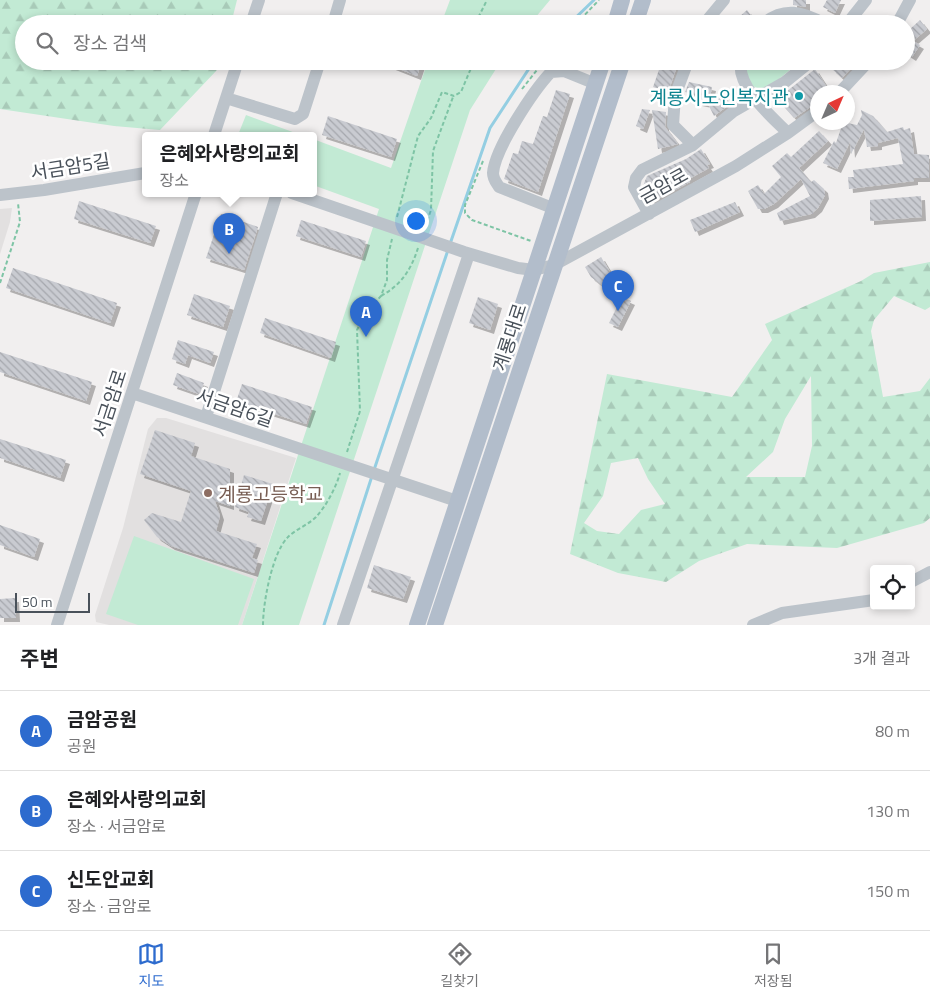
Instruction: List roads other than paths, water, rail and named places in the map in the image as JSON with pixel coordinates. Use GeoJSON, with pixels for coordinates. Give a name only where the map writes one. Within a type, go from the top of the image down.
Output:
{"type":"FeatureCollection","features":[{"type":"Feature","properties":{"kind":"main road"},"geometry":{"type":"LineString","coordinates":[[618,15],[622,0]]}},
{"type":"Feature","properties":{"kind":"main road"},"geometry":{"type":"LineString","coordinates":[[638,15],[643,0]]}},
{"type":"Feature","properties":{"kind":"main road","name":"계룡대로"},"geometry":{"type":"LineString","coordinates":[[417,625],[600,70]]}},
{"type":"Feature","properties":{"kind":"main road","name":"계룡대로"},"geometry":{"type":"LineString","coordinates":[[435,625],[620,70]]}},
{"type":"Feature","properties":{"kind":"street"},"geometry":{"type":"LineString","coordinates":[[254,15],[259,0]]}},
{"type":"Feature","properties":{"kind":"street"},"geometry":{"type":"LineString","coordinates":[[336,15],[340,0]]}},
{"type":"Feature","properties":{"kind":"street"},"geometry":{"type":"LineString","coordinates":[[712,15],[724,0]]}},
{"type":"Feature","properties":{"kind":"street"},"geometry":{"type":"LineString","coordinates":[[854,15],[866,0]]}},
{"type":"Feature","properties":{"kind":"street"},"geometry":{"type":"LineString","coordinates":[[902,15],[910,0]]}},
{"type":"Feature","properties":{"kind":"street"},"geometry":{"type":"LineString","coordinates":[[779,15],[792,11],[810,15]]}},
{"type":"Feature","properties":{"kind":"street"},"geometry":{"type":"LineString","coordinates":[[215,132],[235,70]]}},
{"type":"Feature","properties":{"kind":"street"},"geometry":{"type":"LineString","coordinates":[[226,98],[295,119],[303,114],[317,70]]}},
{"type":"Feature","properties":{"kind":"street"},"geometry":{"type":"LineString","coordinates":[[685,70],[675,96],[673,125],[693,145]]}},
{"type":"Feature","properties":{"kind":"street"},"geometry":{"type":"LineString","coordinates":[[742,70],[743,79],[756,99],[788,134]]}},
{"type":"Feature","properties":{"kind":"street"},"geometry":{"type":"LineString","coordinates":[[649,214],[634,187],[636,178],[642,170],[693,145],[734,111],[785,82],[800,70]]}},
{"type":"Feature","properties":{"kind":"street"},"geometry":{"type":"LineString","coordinates":[[847,85],[861,70]]}},
{"type":"Feature","properties":{"kind":"street"},"geometry":{"type":"LineString","coordinates":[[555,209],[499,187],[494,181],[493,172],[501,150],[520,114],[551,72],[564,71],[596,84]]}},
{"type":"Feature","properties":{"kind":"street","name":"금암로"},"geometry":{"type":"LineString","coordinates":[[534,270],[554,265],[736,166],[788,134],[810,117]]}},
{"type":"Feature","properties":{"kind":"street","name":"서금암5길"},"geometry":{"type":"LineString","coordinates":[[0,195],[142,173]]}},
{"type":"Feature","properties":{"kind":"street","name":"서금암로"},"geometry":{"type":"LineString","coordinates":[[57,625],[195,197]]}},
{"type":"Feature","properties":{"kind":"street"},"geometry":{"type":"LineString","coordinates":[[206,417],[276,197]]}},
{"type":"Feature","properties":{"kind":"street"},"geometry":{"type":"LineString","coordinates":[[304,197],[466,253],[534,270]]}},
{"type":"Feature","properties":{"kind":"street"},"geometry":{"type":"LineString","coordinates":[[343,625],[466,253]]}},
{"type":"Feature","properties":{"kind":"street","name":"서금암6길"},"geometry":{"type":"LineString","coordinates":[[132,393],[392,479]]}},
{"type":"Feature","properties":{"kind":"street"},"geometry":{"type":"LineString","coordinates":[[392,479],[457,501]]}},
{"type":"Feature","properties":{"kind":"street"},"geometry":{"type":"LineString","coordinates":[[915,580],[930,572]]}},
{"type":"Feature","properties":{"kind":"street"},"geometry":{"type":"LineString","coordinates":[[753,625],[782,613],[870,601]]}},
{"type":"Feature","properties":{"kind":"waterway"},"geometry":{"type":"LineString","coordinates":[[578,15],[594,0]]}},
{"type":"Feature","properties":{"kind":"waterway"},"geometry":{"type":"LineString","coordinates":[[450,244],[490,128],[528,70]]}},
{"type":"Feature","properties":{"kind":"waterway"},"geometry":{"type":"LineString","coordinates":[[374,470],[448,250]]}},
{"type":"Feature","properties":{"kind":"waterway"},"geometry":{"type":"LineString","coordinates":[[324,625],[372,476]]}},
{"type":"Feature","properties":{"kind":"place","name":"계룡시노인복지관"},"geometry":{"type":"Point","coordinates":[799,96]}},
{"type":"Feature","properties":{"kind":"place","name":"은혜와사랑의교회"},"geometry":{"type":"Point","coordinates":[229,254]}},
{"type":"Feature","properties":{"kind":"place","name":"신도안교회"},"geometry":{"type":"Point","coordinates":[618,311]}},
{"type":"Feature","properties":{"kind":"place","name":"금암공원"},"geometry":{"type":"Point","coordinates":[366,337]}},
{"type":"Feature","properties":{"kind":"place","name":"계룡고등학교"},"geometry":{"type":"Point","coordinates":[208,493]}}]}
